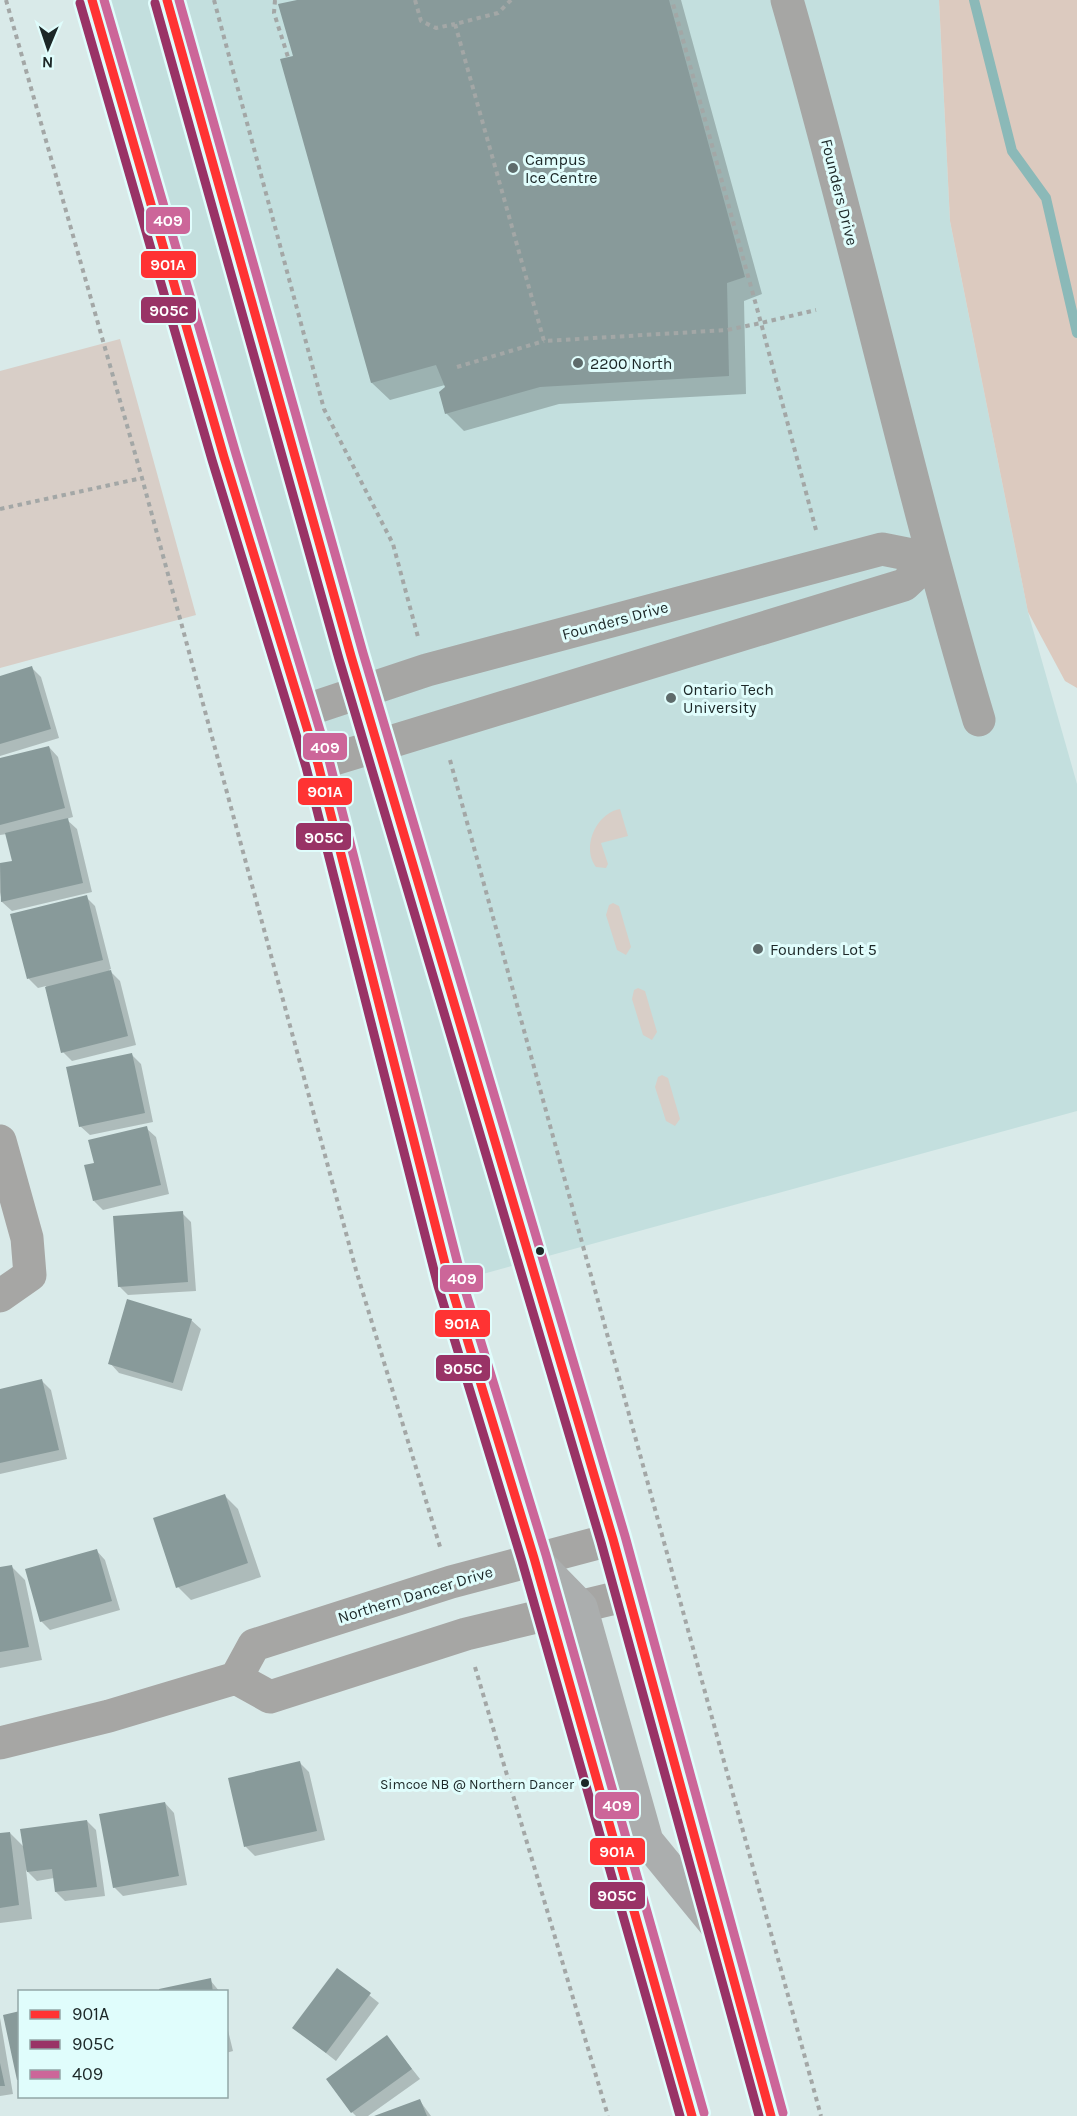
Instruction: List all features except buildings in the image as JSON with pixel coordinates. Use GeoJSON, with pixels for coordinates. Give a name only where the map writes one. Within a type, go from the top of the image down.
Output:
{"type":"FeatureCollection","features":[{"type":"Feature","properties":{"kind":"main road"},"geometry":{"type":"LineString","coordinates":[[92,0],[224,457],[318,764],[450,1282],[534,1558],[565,1611],[647,1841],[724,1935]]}},
{"type":"Feature","properties":{"kind":"main road"},"geometry":{"type":"LineString","coordinates":[[166,0],[362,692],[613,1539],[724,1935],[771,2116]]}},
{"type":"Feature","properties":{"kind":"main road"},"geometry":{"type":"LineString","coordinates":[[565,1611],[692,2116]]}},
{"type":"Feature","properties":{"kind":"street","name":"Founders Drive"},"geometry":{"type":"LineString","coordinates":[[787,0],[828,144],[932,559],[979,720]]}},
{"type":"Feature","properties":{"kind":"street","name":"Founders Drive"},"geometry":{"type":"LineString","coordinates":[[302,712],[427,670],[882,549],[932,559]]}},
{"type":"Feature","properties":{"kind":"street"},"geometry":{"type":"LineString","coordinates":[[318,764],[904,585],[932,559]]}},
{"type":"Feature","properties":{"kind":"street"},"geometry":{"type":"LineString","coordinates":[[0,1141],[27,1238],[30,1275],[0,1296]]}},
{"type":"Feature","properties":{"kind":"street","name":"Northern Dancer Drive"},"geometry":{"type":"LineString","coordinates":[[236,1678],[254,1645],[451,1582],[534,1558],[613,1539]]}},
{"type":"Feature","properties":{"kind":"street"},"geometry":{"type":"LineString","coordinates":[[0,1743],[109,1716],[236,1678],[270,1697],[466,1634],[628,1595]]}},
{"type":"Feature","properties":{"kind":"path"},"geometry":{"type":"LineString","coordinates":[[6,0],[142,478],[356,1270],[451,1582]]}},
{"type":"Feature","properties":{"kind":"path"},"geometry":{"type":"LineString","coordinates":[[214,0],[324,409],[393,544],[427,670]]}},
{"type":"Feature","properties":{"kind":"path"},"geometry":{"type":"LineString","coordinates":[[275,0],[274,13],[288,57]]}},
{"type":"Feature","properties":{"kind":"path"},"geometry":{"type":"LineString","coordinates":[[415,0],[421,21],[436,28],[498,13],[511,0]]}},
{"type":"Feature","properties":{"kind":"path"},"geometry":{"type":"LineString","coordinates":[[672,0],[816,530]]}},
{"type":"Feature","properties":{"kind":"path"},"geometry":{"type":"LineString","coordinates":[[455,24],[544,341]]}},
{"type":"Feature","properties":{"kind":"path"},"geometry":{"type":"LineString","coordinates":[[457,367],[544,341],[727,330],[816,310]]}},
{"type":"Feature","properties":{"kind":"path"},"geometry":{"type":"LineString","coordinates":[[0,509],[142,478]]}},
{"type":"Feature","properties":{"kind":"path"},"geometry":{"type":"LineString","coordinates":[[440,725],[821,2116]]}},
{"type":"Feature","properties":{"kind":"path"},"geometry":{"type":"LineString","coordinates":[[466,1634],[608,2116]]}},
{"type":"Feature","properties":{"kind":"shaded area","name":"Ontario Tech University"},"geometry":{"type":"Polygon","coordinates":[[[108,0],[939,0],[950,221],[1028,612],[1077,784],[1077,1111],[450,1283],[108,0]]]}},
{"type":"Feature","properties":{"kind":"shaded area"},"geometry":{"type":"Polygon","coordinates":[[[939,0],[1077,0],[1077,688],[1065,681],[1028,612],[950,221],[939,0]]]}},
{"type":"Feature","properties":{"kind":"shaded area"},"geometry":{"type":"Polygon","coordinates":[[[120,339],[196,615],[0,668],[0,371],[120,339]]]}},
{"type":"Feature","properties":{"kind":"shaded area"},"geometry":{"type":"Polygon","coordinates":[[[620,809],[628,836],[601,843],[608,864],[606,868],[596,867],[590,850],[593,832],[604,817],[620,809]]]}},
{"type":"Feature","properties":{"kind":"shaded area"},"geometry":{"type":"Polygon","coordinates":[[[613,903],[619,906],[631,947],[626,955],[617,950],[606,915],[609,905],[613,903]]]}},
{"type":"Feature","properties":{"kind":"shaded area"},"geometry":{"type":"Polygon","coordinates":[[[638,988],[645,991],[657,1032],[652,1040],[643,1035],[632,999],[634,990],[638,988]]]}},
{"type":"Feature","properties":{"kind":"shaded area"},"geometry":{"type":"Polygon","coordinates":[[[662,1075],[668,1078],[680,1119],[675,1126],[666,1121],[655,1087],[658,1077],[662,1075]]]}},
{"type":"Feature","properties":{"kind":"waterway"},"geometry":{"type":"LineString","coordinates":[[974,0],[1012,151],[1046,198],[1077,333]]}},
{"type":"Feature","properties":{"kind":"transit line","name":"901A"},"geometry":{"type":"LineString","coordinates":[[92,0],[224,457],[318,764],[450,1283],[534,1558],[692,2116]]}},
{"type":"Feature","properties":{"kind":"transit line","name":"409"},"geometry":{"type":"LineString","coordinates":[[104,0],[236,454],[329,760],[462,1280],[546,1555],[704,2113]]}},
{"type":"Feature","properties":{"kind":"transit line","name":"901A"},"geometry":{"type":"LineString","coordinates":[[167,0],[351,656],[613,1539],[771,2116]]}},
{"type":"Feature","properties":{"kind":"transit line","name":"409"},"geometry":{"type":"LineString","coordinates":[[179,0],[363,653],[625,1536],[783,2113]]}},
{"type":"Feature","properties":{"kind":"transit line","name":"905C"},"geometry":{"type":"LineString","coordinates":[[80,3],[212,460],[306,767],[438,1286],[522,1561],[680,2116]]}},
{"type":"Feature","properties":{"kind":"transit line","name":"905C"},"geometry":{"type":"LineString","coordinates":[[155,3],[339,659],[601,1542],[759,2116]]}},
{"type":"Feature","properties":{"kind":"place","name":"Campus Ice Centre"},"geometry":{"type":"Point","coordinates":[513,168]}},
{"type":"Feature","properties":{"kind":"place","name":"2200 North"},"geometry":{"type":"Point","coordinates":[578,363]}},
{"type":"Feature","properties":{"kind":"place","name":"Ontario Tech University"},"geometry":{"type":"Point","coordinates":[671,698]}},
{"type":"Feature","properties":{"kind":"place","name":"Founders Lot 5"},"geometry":{"type":"Point","coordinates":[758,949]}},
{"type":"Feature","properties":{"kind":"place","name":"Simcoe NB @ Northern Dancer"},"geometry":{"type":"Point","coordinates":[585,1783]}}]}
